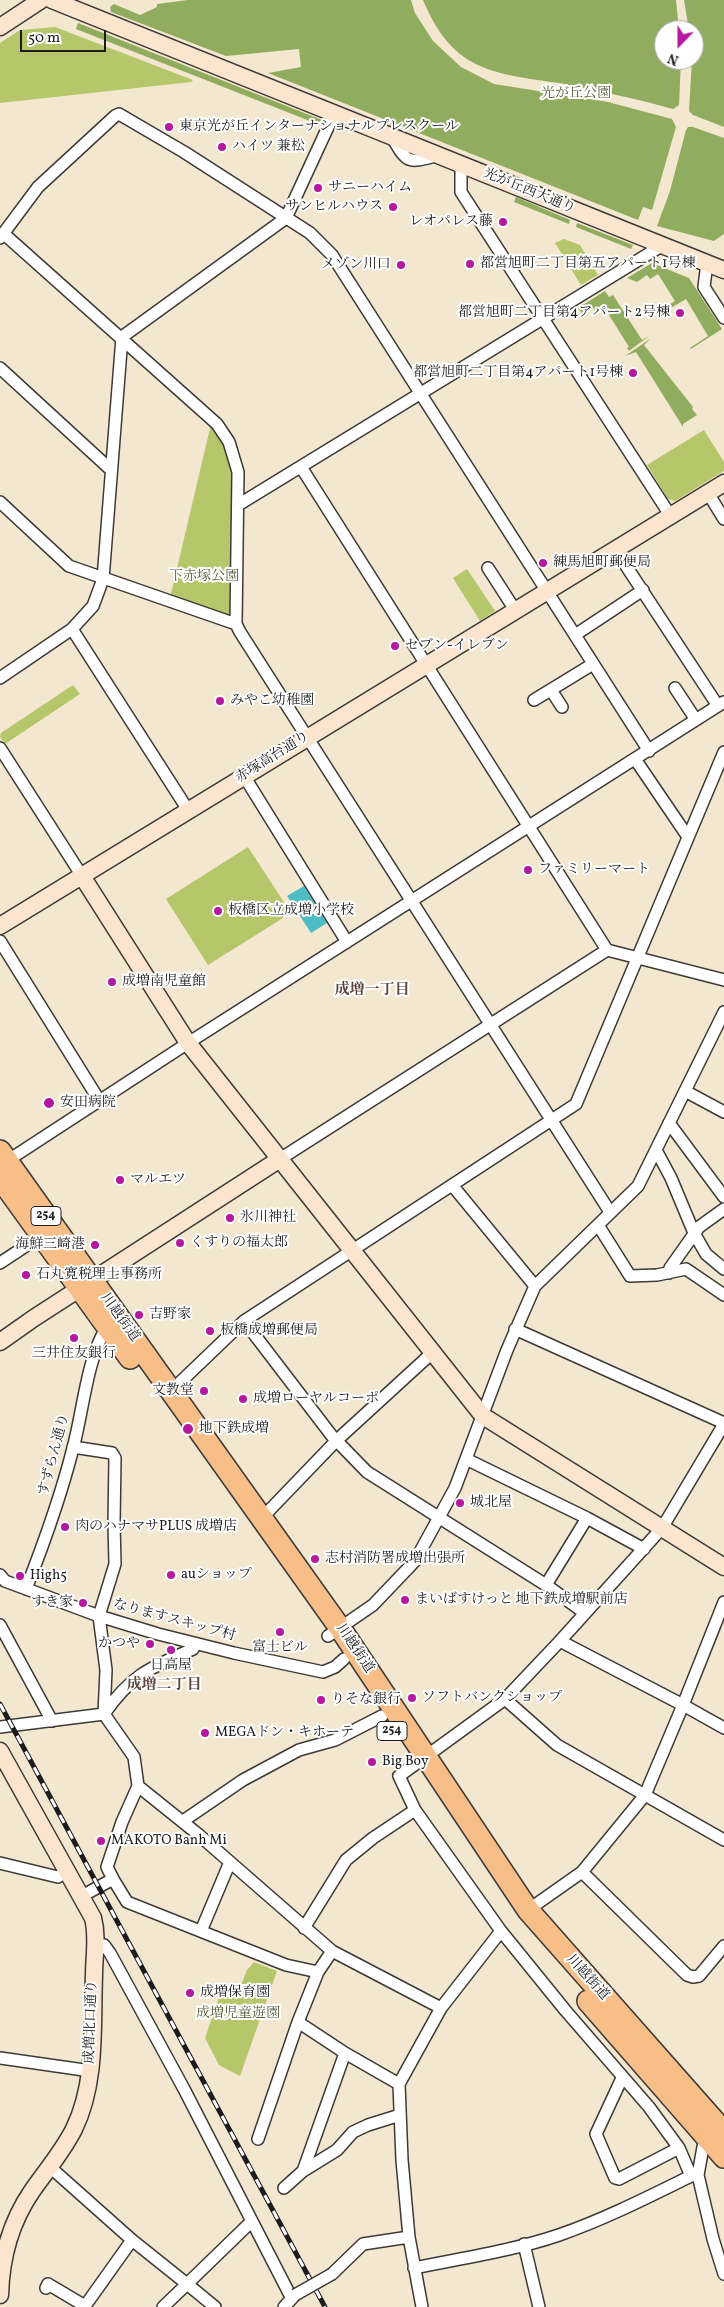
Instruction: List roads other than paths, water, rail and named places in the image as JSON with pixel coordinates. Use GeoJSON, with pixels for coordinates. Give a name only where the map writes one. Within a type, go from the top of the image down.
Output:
{"type":"FeatureCollection","features":[{"type":"Feature","properties":{"kind":"highway","name":"川越街道"},"geometry":{"type":"LineString","coordinates":[[2,1163],[41,1236],[86,1284],[107,1327],[334,1632],[344,1659],[382,1716],[421,1761],[517,1920],[718,2133]]}},
{"type":"Feature","properties":{"kind":"highway","name":"川越街道"},"geometry":{"type":"LineString","coordinates":[[2,1163],[86,1284],[171,1391],[261,1519],[421,1761],[528,1910],[718,2133],[724,2157]]}},
{"type":"Feature","properties":{"kind":"street"},"geometry":{"type":"LineString","coordinates":[[0,27],[41,0]]}},
{"type":"Feature","properties":{"kind":"street","name":"光が丘西大通り"},"geometry":{"type":"LineString","coordinates":[[52,0],[724,270]]}},
{"type":"Feature","properties":{"kind":"street"},"geometry":{"type":"LineString","coordinates":[[0,678],[72,629],[93,606],[103,578],[110,468],[122,337],[286,218],[334,114]]}},
{"type":"Feature","properties":{"kind":"street"},"geometry":{"type":"LineString","coordinates":[[610,1212],[410,901],[236,624],[238,472],[229,442],[218,424],[122,337],[2,236],[38,187],[115,116],[122,115],[310,233],[332,255],[649,751]]}},
{"type":"Feature","properties":{"kind":"street"},"geometry":{"type":"LineString","coordinates":[[461,165],[461,192],[670,515]]}},
{"type":"Feature","properties":{"kind":"street"},"geometry":{"type":"LineString","coordinates":[[238,505],[662,245]]}},
{"type":"Feature","properties":{"kind":"street"},"geometry":{"type":"LineString","coordinates":[[707,263],[704,287],[724,318]]}},
{"type":"Feature","properties":{"kind":"street"},"geometry":{"type":"LineString","coordinates":[[0,368],[110,468]]}},
{"type":"Feature","properties":{"kind":"street"},"geometry":{"type":"LineString","coordinates":[[301,467],[608,950],[724,980]]}},
{"type":"Feature","properties":{"kind":"street","name":"赤塚高台通り"},"geometry":{"type":"LineString","coordinates":[[0,926],[546,590],[724,483]]}},
{"type":"Feature","properties":{"kind":"street"},"geometry":{"type":"LineString","coordinates":[[708,493],[724,519]]}},
{"type":"Feature","properties":{"kind":"street"},"geometry":{"type":"LineString","coordinates":[[1,504],[69,566],[236,624]]}},
{"type":"Feature","properties":{"kind":"street"},"geometry":{"type":"LineString","coordinates":[[2,1163],[721,704],[615,549]]}},
{"type":"Feature","properties":{"kind":"street"},"geometry":{"type":"LineString","coordinates":[[488,568],[515,610]]}},
{"type":"Feature","properties":{"kind":"street"},"geometry":{"type":"LineString","coordinates":[[575,635],[643,590]]}},
{"type":"Feature","properties":{"kind":"street"},"geometry":{"type":"LineString","coordinates":[[72,629],[188,810]]}},
{"type":"Feature","properties":{"kind":"street"},"geometry":{"type":"LineString","coordinates":[[534,700],[594,664]]}},
{"type":"Feature","properties":{"kind":"street"},"geometry":{"type":"LineString","coordinates":[[675,688],[696,720]]}},
{"type":"Feature","properties":{"kind":"street"},"geometry":{"type":"LineString","coordinates":[[551,690],[562,707]]}},
{"type":"Feature","properties":{"kind":"street"},"geometry":{"type":"LineString","coordinates":[[0,748],[188,1043],[483,1416],[724,1567]]}},
{"type":"Feature","properties":{"kind":"street"},"geometry":{"type":"LineString","coordinates":[[171,1391],[244,1321],[576,1104],[724,752]]}},
{"type":"Feature","properties":{"kind":"street"},"geometry":{"type":"LineString","coordinates":[[635,759],[688,837]]}},
{"type":"Feature","properties":{"kind":"street"},"geometry":{"type":"LineString","coordinates":[[244,776],[347,942]]}},
{"type":"Feature","properties":{"kind":"street"},"geometry":{"type":"LineString","coordinates":[[0,941],[99,1100]]}},
{"type":"Feature","properties":{"kind":"street"},"geometry":{"type":"LineString","coordinates":[[0,1342],[86,1284],[608,950]]}},
{"type":"Feature","properties":{"kind":"street"},"geometry":{"type":"LineString","coordinates":[[334,1632],[378,1600],[416,1561],[455,1488],[515,1329],[535,1286],[638,1186],[724,1012]]}},
{"type":"Feature","properties":{"kind":"street"},"geometry":{"type":"LineString","coordinates":[[686,1090],[724,1112]]}},
{"type":"Feature","properties":{"kind":"street"},"geometry":{"type":"LineString","coordinates":[[669,1124],[724,1197]]}},
{"type":"Feature","properties":{"kind":"street"},"geometry":{"type":"LineString","coordinates":[[656,1150],[671,1178],[694,1233],[706,1254],[724,1269]]}},
{"type":"Feature","properties":{"kind":"street"},"geometry":{"type":"LineString","coordinates":[[452,1185],[535,1286]]}},
{"type":"Feature","properties":{"kind":"street"},"geometry":{"type":"LineString","coordinates":[[669,1272],[694,1233],[724,1209]]}},
{"type":"Feature","properties":{"kind":"street"},"geometry":{"type":"LineString","coordinates":[[598,1225],[630,1276],[688,1269],[724,1295]]}},
{"type":"Feature","properties":{"kind":"street"},"geometry":{"type":"LineString","coordinates":[[0,1263],[41,1236]]}},
{"type":"Feature","properties":{"kind":"street"},"geometry":{"type":"LineString","coordinates":[[244,1321],[337,1440],[367,1472],[546,1585],[585,1613]]}},
{"type":"Feature","properties":{"kind":"street","name":"すずらん通り"},"geometry":{"type":"LineString","coordinates":[[26,1589],[56,1511],[74,1447],[97,1343],[107,1327]]}},
{"type":"Feature","properties":{"kind":"street"},"geometry":{"type":"LineString","coordinates":[[515,1329],[724,1424],[662,1528],[560,1641],[505,1699],[421,1761],[400,1774],[399,1778],[416,1810],[501,1931],[622,2078],[649,2107],[679,2148],[695,2176],[724,2274]]}},
{"type":"Feature","properties":{"kind":"street"},"geometry":{"type":"LineString","coordinates":[[261,1519],[314,1467],[337,1440],[432,1353]]}},
{"type":"Feature","properties":{"kind":"street"},"geometry":{"type":"LineString","coordinates":[[74,1447],[112,1453],[115,1458],[115,1564],[99,1616],[106,1670],[104,1714],[134,1756],[138,1786],[122,1822],[108,1867],[112,1879],[127,1902],[286,1965],[318,1972]]}},
{"type":"Feature","properties":{"kind":"street"},"geometry":{"type":"LineString","coordinates":[[466,1459],[587,1518],[644,1549]]}},
{"type":"Feature","properties":{"kind":"street"},"geometry":{"type":"LineString","coordinates":[[546,1585],[587,1518]]}},
{"type":"Feature","properties":{"kind":"street","name":"なりますスキップ村"},"geometry":{"type":"LineString","coordinates":[[0,1575],[5,1582],[99,1616],[195,1644],[323,1672],[335,1667],[344,1659]]}},
{"type":"Feature","properties":{"kind":"street"},"geometry":{"type":"LineString","coordinates":[[528,1910],[582,1872],[645,1795],[724,1602]]}},
{"type":"Feature","properties":{"kind":"street"},"geometry":{"type":"LineString","coordinates":[[0,1624],[52,1720]]}},
{"type":"Feature","properties":{"kind":"street"},"geometry":{"type":"LineString","coordinates":[[560,1641],[724,1728]]}},
{"type":"Feature","properties":{"kind":"street"},"geometry":{"type":"LineString","coordinates":[[0,1727],[104,1714],[129,1683],[144,1671],[193,1649],[195,1644]]}},
{"type":"Feature","properties":{"kind":"street"},"geometry":{"type":"LineString","coordinates":[[505,1699],[557,1744],[723,1837]]}},
{"type":"Feature","properties":{"kind":"street"},"geometry":{"type":"LineString","coordinates":[[183,1821],[242,1780],[299,1750],[335,1740],[382,1716]]}},
{"type":"Feature","properties":{"kind":"street","name":"成増北口通り"},"geometry":{"type":"LineString","coordinates":[[0,1751],[93,1918],[95,1944],[91,2071],[84,2104],[74,2129],[24,2204],[13,2226],[3,2262],[0,2295]]}},
{"type":"Feature","properties":{"kind":"street"},"geometry":{"type":"LineString","coordinates":[[138,1786],[183,1821],[332,1951],[387,1978],[441,2008]]}},
{"type":"Feature","properties":{"kind":"street"},"geometry":{"type":"LineString","coordinates":[[304,1928],[346,1860],[373,1838],[416,1810]]}},
{"type":"Feature","properties":{"kind":"street"},"geometry":{"type":"LineString","coordinates":[[202,1931],[230,1862]]}},
{"type":"Feature","properties":{"kind":"street"},"geometry":{"type":"LineString","coordinates":[[0,1863],[58,1877],[67,1872]]}},
{"type":"Feature","properties":{"kind":"street"},"geometry":{"type":"LineString","coordinates":[[582,1872],[687,1975],[699,1976],[724,1946]]}},
{"type":"Feature","properties":{"kind":"street"},"geometry":{"type":"LineString","coordinates":[[82,1896],[112,1879]]}},
{"type":"Feature","properties":{"kind":"street"},"geometry":{"type":"LineString","coordinates":[[422,2307],[409,2237],[399,2084],[441,2008],[501,1931]]}},
{"type":"Feature","properties":{"kind":"street"},"geometry":{"type":"LineString","coordinates":[[95,1944],[104,1945],[110,1953],[293,2296]]}},
{"type":"Feature","properties":{"kind":"street"},"geometry":{"type":"LineString","coordinates":[[258,2138],[298,2022],[318,1972],[332,1951]]}},
{"type":"Feature","properties":{"kind":"street"},"geometry":{"type":"LineString","coordinates":[[298,2022],[345,2053],[399,2084]]}},
{"type":"Feature","properties":{"kind":"street"},"geometry":{"type":"LineString","coordinates":[[303,2171],[345,2053]]}},
{"type":"Feature","properties":{"kind":"street"},"geometry":{"type":"LineString","coordinates":[[0,2058],[91,2071]]}},
{"type":"Feature","properties":{"kind":"street"},"geometry":{"type":"LineString","coordinates":[[622,2078],[596,2134],[615,2178],[620,2179],[679,2148]]}},
{"type":"Feature","properties":{"kind":"street"},"geometry":{"type":"LineString","coordinates":[[284,2188],[303,2171],[337,2150],[353,2132],[400,2115]]}},
{"type":"Feature","properties":{"kind":"street"},"geometry":{"type":"LineString","coordinates":[[414,2268],[498,2251],[558,2236],[618,2212],[695,2176],[703,2147],[718,2133]]}},
{"type":"Feature","properties":{"kind":"street"},"geometry":{"type":"LineString","coordinates":[[50,2167],[132,2240],[215,2307]]}},
{"type":"Feature","properties":{"kind":"street"},"geometry":{"type":"LineString","coordinates":[[164,2307],[252,2221]]}},
{"type":"Feature","properties":{"kind":"street"},"geometry":{"type":"LineString","coordinates":[[284,2307],[293,2296],[332,2274],[363,2244],[409,2237]]}},
{"type":"Feature","properties":{"kind":"street"},"geometry":{"type":"LineString","coordinates":[[46,2288],[48,2284],[85,2306],[132,2240]]}},
{"type":"Feature","properties":{"kind":"street"},"geometry":{"type":"LineString","coordinates":[[524,2244],[539,2307]]}},
{"type":"Feature","properties":{"kind":"street"},"geometry":{"type":"LineString","coordinates":[[0,2300],[0,2307]]}},
{"type":"Feature","properties":{"kind":"water"},"geometry":{"type":"Polygon","coordinates":[[[304,886],[327,923],[311,933],[287,896],[304,886]]]}},
{"type":"Feature","properties":{"kind":"railway"},"geometry":{"type":"LineString","coordinates":[[0,1704],[325,2307]]}},
{"type":"Feature","properties":{"kind":"place","name":"東京光が丘インターナショナルプレスクール"},"geometry":{"type":"Point","coordinates":[169,127]}},
{"type":"Feature","properties":{"kind":"place","name":"ハイツ 兼松"},"geometry":{"type":"Point","coordinates":[222,147]}},
{"type":"Feature","properties":{"kind":"place","name":"サニーハイム"},"geometry":{"type":"Point","coordinates":[318,188]}},
{"type":"Feature","properties":{"kind":"place","name":"サンヒルハウス"},"geometry":{"type":"Point","coordinates":[393,207]}},
{"type":"Feature","properties":{"kind":"place","name":"レオパレス藤"},"geometry":{"type":"Point","coordinates":[503,222]}},
{"type":"Feature","properties":{"kind":"place","name":"都営旭町二丁目第五アパート1号棟"},"geometry":{"type":"Point","coordinates":[470,264]}},
{"type":"Feature","properties":{"kind":"place","name":"メゾン川口"},"geometry":{"type":"Point","coordinates":[401,265]}},
{"type":"Feature","properties":{"kind":"place","name":"都営旭町二丁目第4アパート2号棟"},"geometry":{"type":"Point","coordinates":[680,313]}},
{"type":"Feature","properties":{"kind":"place","name":"都営旭町二丁目第4アパート1号棟"},"geometry":{"type":"Point","coordinates":[633,373]}},
{"type":"Feature","properties":{"kind":"place","name":"練馬旭町郵便局"},"geometry":{"type":"Point","coordinates":[543,563]}},
{"type":"Feature","properties":{"kind":"place","name":"セブン-イレブン"},"geometry":{"type":"Point","coordinates":[395,646]}},
{"type":"Feature","properties":{"kind":"place","name":"みやこ幼稚園"},"geometry":{"type":"Point","coordinates":[220,701]}},
{"type":"Feature","properties":{"kind":"place","name":"ファミリーマート"},"geometry":{"type":"Point","coordinates":[528,870]}},
{"type":"Feature","properties":{"kind":"place","name":"板橋区立成増小学校"},"geometry":{"type":"Point","coordinates":[218,911]}},
{"type":"Feature","properties":{"kind":"place","name":"成増南児童館"},"geometry":{"type":"Point","coordinates":[112,982]}},
{"type":"Feature","properties":{"kind":"place","name":"安田病院"},"geometry":{"type":"Point","coordinates":[49,1103]}},
{"type":"Feature","properties":{"kind":"place","name":"マルエツ"},"geometry":{"type":"Point","coordinates":[120,1180]}},
{"type":"Feature","properties":{"kind":"place","name":"氷川神社"},"geometry":{"type":"Point","coordinates":[230,1218]}},
{"type":"Feature","properties":{"kind":"place","name":"くすりの福太郎"},"geometry":{"type":"Point","coordinates":[180,1243]}},
{"type":"Feature","properties":{"kind":"place","name":"海鮮三崎港"},"geometry":{"type":"Point","coordinates":[95,1245]}},
{"type":"Feature","properties":{"kind":"place","name":"石丸寛税理士事務所"},"geometry":{"type":"Point","coordinates":[26,1275]}},
{"type":"Feature","properties":{"kind":"place","name":"吉野家"},"geometry":{"type":"Point","coordinates":[139,1315]}},
{"type":"Feature","properties":{"kind":"place","name":"板橋成増郵便局"},"geometry":{"type":"Point","coordinates":[210,1331]}},
{"type":"Feature","properties":{"kind":"place","name":"三井住友銀行"},"geometry":{"type":"Point","coordinates":[74,1338]}},
{"type":"Feature","properties":{"kind":"place","name":"文教堂"},"geometry":{"type":"Point","coordinates":[204,1391]}},
{"type":"Feature","properties":{"kind":"place","name":"成増ローヤルコーポ"},"geometry":{"type":"Point","coordinates":[243,1399]}},
{"type":"Feature","properties":{"kind":"place","name":"地下鉄成増"},"geometry":{"type":"Point","coordinates":[188,1429]}},
{"type":"Feature","properties":{"kind":"place","name":"城北屋"},"geometry":{"type":"Point","coordinates":[460,1503]}},
{"type":"Feature","properties":{"kind":"place","name":"肉のハナマサPLUS 成増店"},"geometry":{"type":"Point","coordinates":[65,1527]}},
{"type":"Feature","properties":{"kind":"place","name":"志村消防署成増出張所"},"geometry":{"type":"Point","coordinates":[315,1559]}},
{"type":"Feature","properties":{"kind":"place","name":"auショップ"},"geometry":{"type":"Point","coordinates":[171,1575]}},
{"type":"Feature","properties":{"kind":"place","name":"High5"},"geometry":{"type":"Point","coordinates":[20,1576]}},
{"type":"Feature","properties":{"kind":"place","name":"まいばすけっと 地下鉄成増駅前店"},"geometry":{"type":"Point","coordinates":[405,1600]}},
{"type":"Feature","properties":{"kind":"place","name":"すき家"},"geometry":{"type":"Point","coordinates":[83,1603]}},
{"type":"Feature","properties":{"kind":"place","name":"富士ビル"},"geometry":{"type":"Point","coordinates":[280,1632]}},
{"type":"Feature","properties":{"kind":"place","name":"かつや"},"geometry":{"type":"Point","coordinates":[150,1644]}},
{"type":"Feature","properties":{"kind":"place","name":"日高屋"},"geometry":{"type":"Point","coordinates":[171,1650]}},
{"type":"Feature","properties":{"kind":"place","name":"ソフトバンクショップ"},"geometry":{"type":"Point","coordinates":[412,1698]}},
{"type":"Feature","properties":{"kind":"place","name":"りそな銀行"},"geometry":{"type":"Point","coordinates":[321,1700]}},
{"type":"Feature","properties":{"kind":"place","name":"MEGAドン・キホーテ"},"geometry":{"type":"Point","coordinates":[205,1733]}},
{"type":"Feature","properties":{"kind":"place","name":"Big Boy"},"geometry":{"type":"Point","coordinates":[372,1762]}},
{"type":"Feature","properties":{"kind":"place","name":"MAKOTO Banh Mi"},"geometry":{"type":"Point","coordinates":[101,1841]}},
{"type":"Feature","properties":{"kind":"place","name":"成増保育園"},"geometry":{"type":"Point","coordinates":[190,1993]}},
{"type":"Feature","properties":{"kind":"district","name":"成増一丁目"},"geometry":{"type":"Point","coordinates":[372,991]}},
{"type":"Feature","properties":{"kind":"district","name":"成増二丁目"},"geometry":{"type":"Point","coordinates":[164,1686]}},
{"type":"Feature","properties":{"kind":"park label","name":"光が丘公園"},"geometry":{"type":"Point","coordinates":[576,94]}},
{"type":"Feature","properties":{"kind":"park label","name":"下赤塚公園"},"geometry":{"type":"Point","coordinates":[204,577]}},
{"type":"Feature","properties":{"kind":"park label","name":"成増児童遊園"},"geometry":{"type":"Point","coordinates":[238,2014]}}]}
